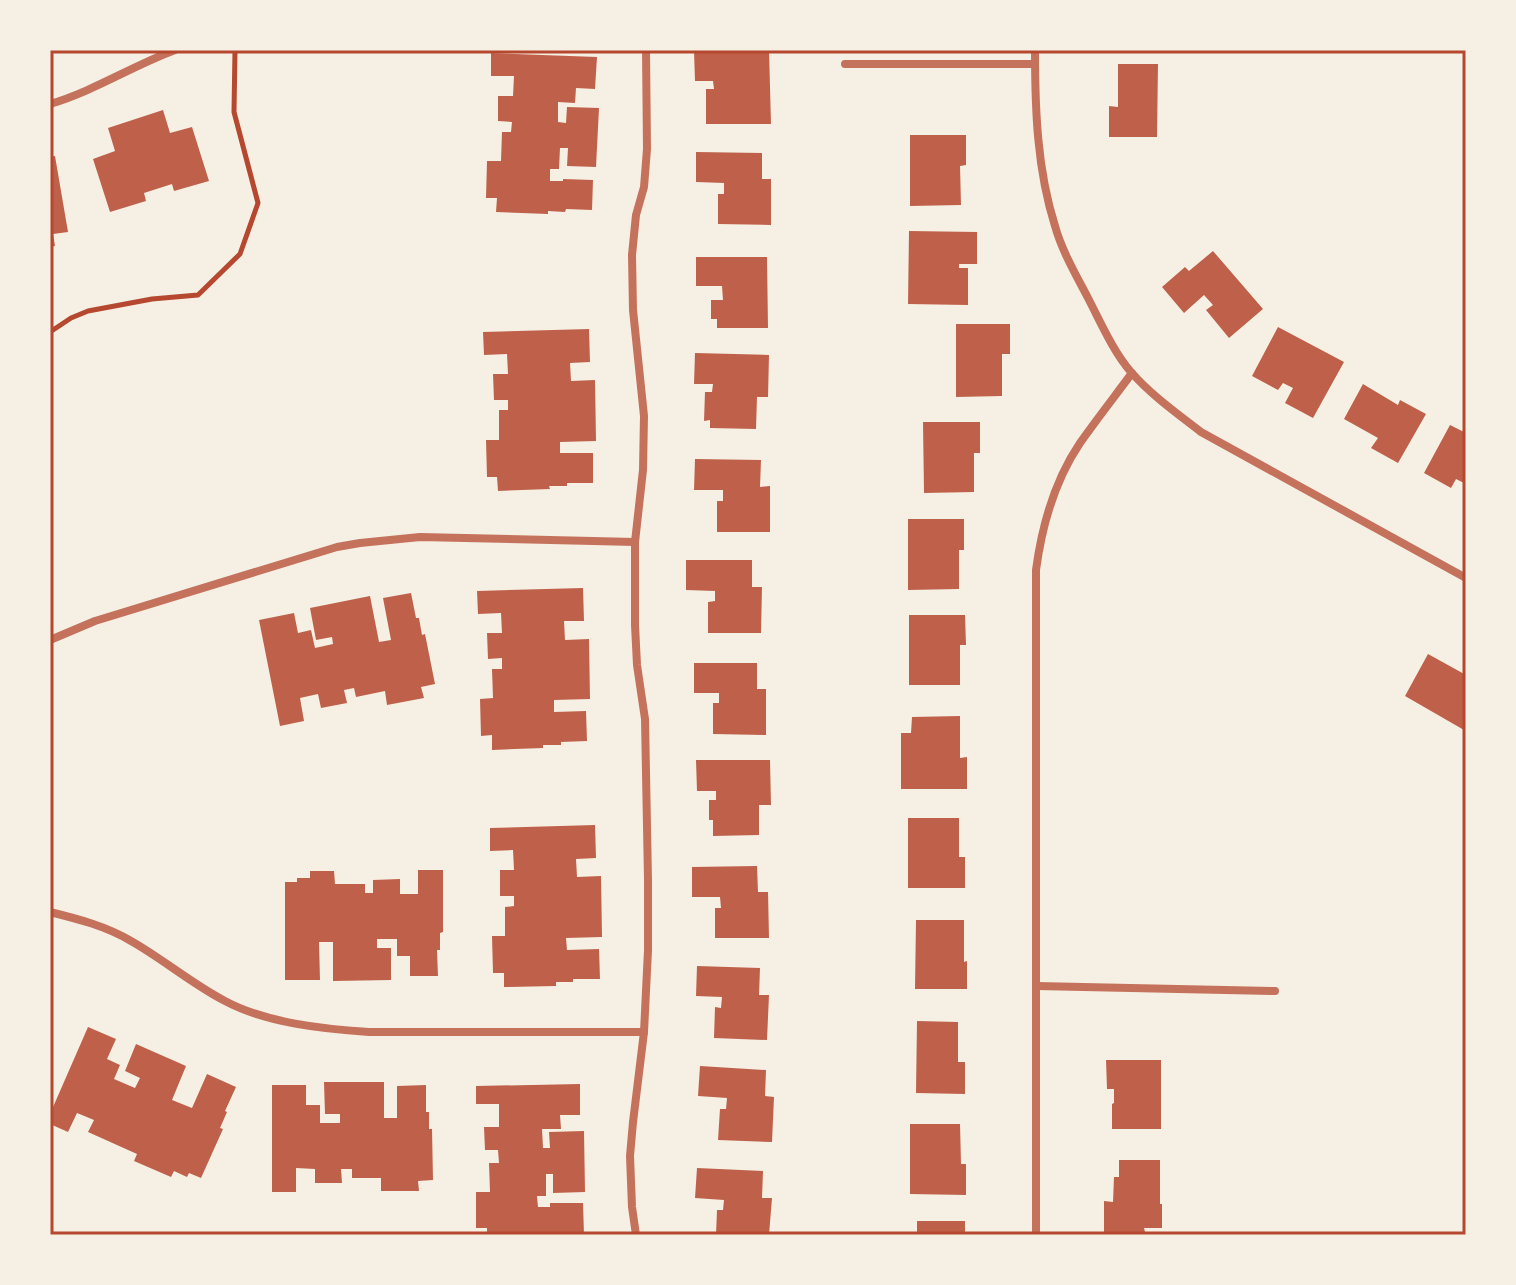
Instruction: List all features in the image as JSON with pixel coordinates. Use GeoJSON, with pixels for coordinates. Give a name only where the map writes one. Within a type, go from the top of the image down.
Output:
{"type":"FeatureCollection","features":[{"type":"Feature","properties":{"kind":"street"},"geometry":{"type":"LineString","coordinates":[[50,104],[78,96],[146,61],[175,50]]}},
{"type":"Feature","properties":{"kind":"street"},"geometry":{"type":"LineString","coordinates":[[636,1235],[630,1156],[644,1032],[648,950],[645,719],[635,625],[635,542],[643,470],[644,416],[633,310],[632,255],[647,149],[646,50]]}},
{"type":"Feature","properties":{"kind":"street"},"geometry":{"type":"LineString","coordinates":[[1035,50],[1038,147],[1055,227],[1104,329],[1132,373],[1201,432],[1466,578]]}},
{"type":"Feature","properties":{"kind":"street"},"geometry":{"type":"LineString","coordinates":[[845,64],[1035,64]]}},
{"type":"Feature","properties":{"kind":"street"},"geometry":{"type":"LineString","coordinates":[[1036,1235],[1035,594],[1039,546],[1061,478],[1079,444],[1132,373]]}},
{"type":"Feature","properties":{"kind":"street"},"geometry":{"type":"LineString","coordinates":[[50,640],[110,617],[337,547],[360,543],[420,537],[635,542]]}},
{"type":"Feature","properties":{"kind":"street"},"geometry":{"type":"LineString","coordinates":[[50,912],[80,919],[130,940],[225,1002],[301,1025],[369,1032],[644,1032]]}},
{"type":"Feature","properties":{"kind":"street"},"geometry":{"type":"LineString","coordinates":[[1036,986],[1275,991]]}},
{"type":"Feature","properties":{"kind":"path"},"geometry":{"type":"LineString","coordinates":[[50,332],[88,311],[152,299],[198,295],[240,254],[258,203],[234,112],[235,50]]}},
{"type":"Feature","properties":{"kind":"building"},"geometry":{"type":"Polygon","coordinates":[[[769,50],[771,124],[706,124],[706,89],[714,89],[713,81],[695,81],[694,51],[769,50]]]}},
{"type":"Feature","properties":{"kind":"building"},"geometry":{"type":"Polygon","coordinates":[[[491,53],[597,57],[595,89],[576,88],[575,103],[558,102],[558,122],[566,123],[567,107],[599,108],[596,167],[567,166],[568,148],[560,148],[559,169],[550,169],[550,181],[593,180],[592,210],[566,209],[565,212],[548,211],[548,214],[496,212],[497,198],[486,198],[487,161],[501,161],[502,132],[511,132],[512,122],[498,121],[498,96],[513,96],[514,76],[491,76],[491,53]]]}},
{"type":"Feature","properties":{"kind":"building"},"geometry":{"type":"Polygon","coordinates":[[[1118,64],[1158,64],[1157,137],[1109,137],[1109,106],[1118,107],[1118,64]]]}},
{"type":"Feature","properties":{"kind":"building"},"geometry":{"type":"Polygon","coordinates":[[[163,110],[170,133],[192,127],[209,181],[174,191],[172,184],[144,193],[146,201],[110,212],[93,159],[115,151],[108,128],[163,110]]]}},
{"type":"Feature","properties":{"kind":"building"},"geometry":{"type":"Polygon","coordinates":[[[910,135],[966,135],[966,165],[960,166],[961,205],[910,206],[910,135]]]}},
{"type":"Feature","properties":{"kind":"building"},"geometry":{"type":"Polygon","coordinates":[[[696,152],[762,153],[762,179],[771,179],[771,225],[718,224],[718,194],[724,194],[724,183],[696,182],[696,152]]]}},
{"type":"Feature","properties":{"kind":"building"},"geometry":{"type":"Polygon","coordinates":[[[55,156],[68,232],[53,234],[55,246],[50,247],[50,157],[55,156]]]}},
{"type":"Feature","properties":{"kind":"building"},"geometry":{"type":"Polygon","coordinates":[[[909,231],[977,232],[977,264],[959,264],[959,268],[968,268],[968,305],[908,304],[909,231]]]}},
{"type":"Feature","properties":{"kind":"building"},"geometry":{"type":"Polygon","coordinates":[[[1213,251],[1263,309],[1229,338],[1206,310],[1213,305],[1204,295],[1184,313],[1162,287],[1185,267],[1189,271],[1213,251]]]}},
{"type":"Feature","properties":{"kind":"building"},"geometry":{"type":"Polygon","coordinates":[[[696,257],[767,257],[768,328],[717,328],[717,319],[711,319],[711,300],[723,300],[722,286],[696,286],[696,257]]]}},
{"type":"Feature","properties":{"kind":"building"},"geometry":{"type":"Polygon","coordinates":[[[956,324],[1010,324],[1010,354],[1002,354],[1002,396],[956,397],[956,324]]]}},
{"type":"Feature","properties":{"kind":"building"},"geometry":{"type":"Polygon","coordinates":[[[1278,327],[1344,362],[1313,418],[1285,403],[1293,388],[1283,383],[1278,390],[1252,376],[1278,327]]]}},
{"type":"Feature","properties":{"kind":"building"},"geometry":{"type":"Polygon","coordinates":[[[589,329],[590,362],[570,363],[571,381],[595,380],[596,441],[560,442],[560,453],[593,453],[593,483],[498,491],[497,477],[487,477],[486,440],[499,440],[499,410],[508,410],[508,400],[494,400],[493,374],[508,374],[507,354],[484,355],[483,332],[589,329]]]}},
{"type":"Feature","properties":{"kind":"building"},"geometry":{"type":"Polygon","coordinates":[[[695,353],[769,355],[768,397],[757,397],[756,429],[710,428],[710,420],[704,421],[705,392],[712,392],[713,384],[694,384],[695,353]]]}},
{"type":"Feature","properties":{"kind":"building"},"geometry":{"type":"Polygon","coordinates":[[[1363,384],[1398,405],[1400,400],[1426,414],[1398,463],[1371,448],[1378,438],[1344,419],[1363,384]]]}},
{"type":"Feature","properties":{"kind":"building"},"geometry":{"type":"Polygon","coordinates":[[[923,422],[980,422],[980,453],[974,453],[974,492],[924,493],[923,422]]]}},
{"type":"Feature","properties":{"kind":"building"},"geometry":{"type":"Polygon","coordinates":[[[1450,425],[1466,433],[1466,484],[1456,479],[1451,488],[1424,473],[1450,425]]]}},
{"type":"Feature","properties":{"kind":"building"},"geometry":{"type":"Polygon","coordinates":[[[695,459],[761,460],[760,487],[770,486],[770,532],[717,532],[717,501],[723,501],[723,490],[694,490],[695,459]]]}},
{"type":"Feature","properties":{"kind":"building"},"geometry":{"type":"Polygon","coordinates":[[[908,519],[964,519],[964,550],[959,550],[959,589],[908,590],[908,519]]]}},
{"type":"Feature","properties":{"kind":"building"},"geometry":{"type":"Polygon","coordinates":[[[686,560],[752,560],[752,587],[762,587],[761,633],[708,633],[708,602],[715,601],[715,591],[686,590],[686,560]]]}},
{"type":"Feature","properties":{"kind":"building"},"geometry":{"type":"Polygon","coordinates":[[[583,588],[584,621],[564,621],[565,640],[589,639],[590,699],[554,700],[554,712],[586,711],[587,741],[561,742],[561,745],[543,745],[543,748],[492,750],[492,735],[481,736],[480,699],[493,698],[492,669],[502,669],[502,658],[488,659],[487,633],[502,633],[501,613],[478,614],[477,591],[583,588]]]}},
{"type":"Feature","properties":{"kind":"building"},"geometry":{"type":"Polygon","coordinates":[[[411,593],[416,618],[419,618],[422,635],[425,634],[435,684],[421,687],[424,698],[387,705],[385,691],[356,697],[354,688],[344,690],[347,703],[321,708],[318,694],[300,698],[304,721],[280,726],[259,620],[294,613],[298,633],[311,630],[315,648],[333,644],[332,637],[316,640],[310,608],[370,596],[379,642],[391,640],[383,598],[411,593]]]}},
{"type":"Feature","properties":{"kind":"building"},"geometry":{"type":"Polygon","coordinates":[[[909,615],[965,615],[966,645],[960,645],[960,685],[909,685],[909,615]]]}},
{"type":"Feature","properties":{"kind":"building"},"geometry":{"type":"Polygon","coordinates":[[[1428,654],[1466,675],[1464,730],[1405,696],[1428,654]]]}},
{"type":"Feature","properties":{"kind":"building"},"geometry":{"type":"Polygon","coordinates":[[[694,663],[757,663],[757,689],[766,689],[766,735],[713,734],[713,703],[719,703],[719,693],[694,693],[694,663]]]}},
{"type":"Feature","properties":{"kind":"building"},"geometry":{"type":"Polygon","coordinates":[[[960,716],[960,758],[967,757],[967,789],[901,789],[901,733],[911,733],[912,717],[960,716]]]}},
{"type":"Feature","properties":{"kind":"building"},"geometry":{"type":"Polygon","coordinates":[[[696,760],[770,760],[771,805],[759,805],[759,835],[713,836],[709,800],[716,800],[716,791],[697,791],[696,760]]]}},
{"type":"Feature","properties":{"kind":"building"},"geometry":{"type":"Polygon","coordinates":[[[908,818],[959,818],[959,857],[965,857],[965,888],[908,888],[908,818]]]}},
{"type":"Feature","properties":{"kind":"building"},"geometry":{"type":"Polygon","coordinates":[[[595,825],[596,858],[576,859],[577,877],[601,876],[602,937],[566,938],[567,950],[599,949],[600,979],[573,979],[573,982],[556,982],[556,986],[504,987],[504,973],[493,973],[492,936],[505,936],[505,907],[514,906],[514,896],[500,896],[500,870],[514,870],[513,850],[490,851],[490,828],[595,825]]]}},
{"type":"Feature","properties":{"kind":"building"},"geometry":{"type":"Polygon","coordinates":[[[757,866],[758,892],[768,892],[769,938],[715,938],[715,908],[721,908],[720,897],[692,897],[692,867],[757,866]]]}},
{"type":"Feature","properties":{"kind":"building"},"geometry":{"type":"Polygon","coordinates":[[[418,870],[443,870],[443,932],[440,933],[440,950],[437,950],[438,976],[410,976],[410,956],[397,956],[397,939],[377,939],[377,948],[391,948],[391,980],[333,981],[333,942],[319,942],[320,980],[285,980],[285,882],[310,878],[310,871],[334,871],[335,884],[365,884],[365,893],[373,893],[373,880],[400,879],[400,894],[418,894],[418,870]]]}},
{"type":"Feature","properties":{"kind":"building"},"geometry":{"type":"Polygon","coordinates":[[[916,920],[964,920],[967,989],[915,989],[916,920]]]}},
{"type":"Feature","properties":{"kind":"building"},"geometry":{"type":"Polygon","coordinates":[[[697,966],[760,968],[759,995],[769,995],[767,1040],[714,1038],[715,1007],[721,1008],[722,997],[696,996],[697,966]]]}},
{"type":"Feature","properties":{"kind":"building"},"geometry":{"type":"Polygon","coordinates":[[[917,1021],[958,1022],[958,1062],[965,1062],[965,1094],[916,1093],[917,1021]]]}},
{"type":"Feature","properties":{"kind":"building"},"geometry":{"type":"Polygon","coordinates":[[[88,1027],[116,1039],[107,1059],[120,1065],[114,1079],[135,1088],[140,1078],[125,1071],[136,1044],[186,1066],[172,1100],[192,1108],[207,1074],[236,1087],[225,1111],[220,1128],[223,1129],[201,1178],[189,1173],[187,1177],[174,1171],[171,1177],[134,1161],[137,1154],[88,1132],[94,1120],[77,1113],[68,1132],[50,1124],[50,1114],[88,1027]]]}},
{"type":"Feature","properties":{"kind":"building"},"geometry":{"type":"Polygon","coordinates":[[[1106,1060],[1161,1060],[1161,1129],[1112,1129],[1114,1089],[1107,1089],[1106,1060]]]}},
{"type":"Feature","properties":{"kind":"building"},"geometry":{"type":"Polygon","coordinates":[[[700,1066],[766,1070],[765,1096],[774,1097],[772,1142],[718,1140],[720,1109],[726,1109],[727,1098],[698,1096],[700,1066]]]}},
{"type":"Feature","properties":{"kind":"building"},"geometry":{"type":"Polygon","coordinates":[[[324,1082],[384,1082],[384,1118],[397,1118],[397,1086],[426,1085],[426,1112],[429,1112],[429,1129],[432,1129],[433,1180],[418,1181],[419,1191],[381,1191],[381,1178],[352,1178],[352,1169],[341,1169],[342,1183],[315,1183],[315,1169],[296,1168],[296,1192],[272,1192],[272,1085],[306,1085],[306,1105],[320,1105],[320,1123],[340,1123],[340,1114],[325,1114],[324,1082]]]}},
{"type":"Feature","properties":{"kind":"building"},"geometry":{"type":"Polygon","coordinates":[[[580,1084],[580,1115],[560,1115],[561,1129],[542,1129],[543,1148],[550,1148],[549,1132],[584,1131],[585,1192],[553,1193],[553,1174],[546,1174],[546,1196],[537,1196],[538,1207],[550,1207],[550,1203],[583,1203],[584,1235],[487,1235],[487,1228],[476,1228],[476,1192],[490,1192],[489,1163],[499,1163],[498,1150],[485,1150],[484,1127],[499,1127],[499,1104],[476,1104],[476,1086],[580,1084]]]}},
{"type":"Feature","properties":{"kind":"building"},"geometry":{"type":"Polygon","coordinates":[[[910,1124],[960,1124],[961,1164],[966,1164],[966,1195],[910,1194],[910,1124]]]}},
{"type":"Feature","properties":{"kind":"building"},"geometry":{"type":"Polygon","coordinates":[[[1119,1160],[1160,1160],[1162,1228],[1144,1228],[1145,1232],[1104,1232],[1104,1201],[1113,1202],[1114,1177],[1119,1177],[1119,1160]]]}},
{"type":"Feature","properties":{"kind":"building"},"geometry":{"type":"Polygon","coordinates":[[[697,1168],[763,1171],[762,1198],[772,1198],[769,1235],[716,1235],[717,1210],[723,1210],[724,1200],[695,1198],[697,1168]]]}},
{"type":"Feature","properties":{"kind":"building"},"geometry":{"type":"Polygon","coordinates":[[[917,1221],[965,1221],[965,1235],[917,1235],[917,1221]]]}}]}
